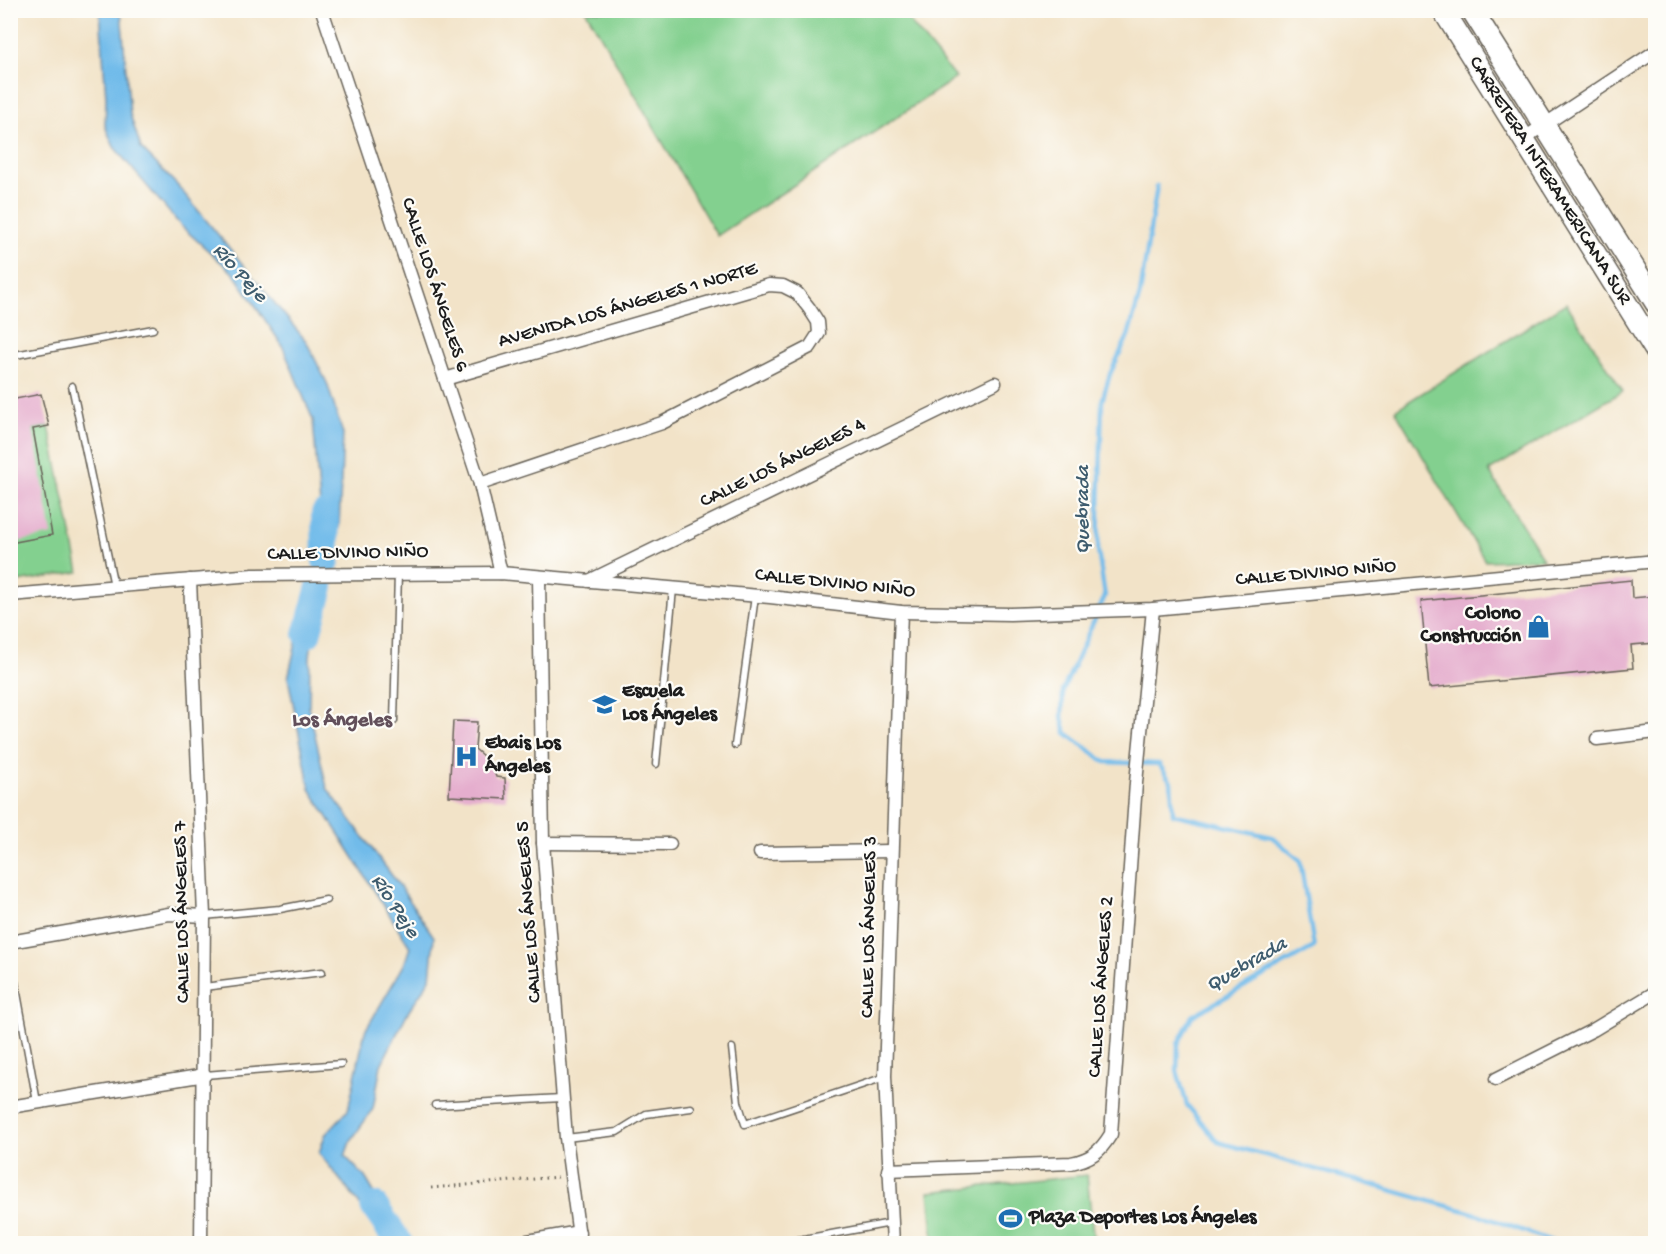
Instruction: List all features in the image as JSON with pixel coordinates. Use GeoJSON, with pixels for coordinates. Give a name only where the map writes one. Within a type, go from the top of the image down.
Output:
{"type":"FeatureCollection","features":[{"type":"Feature","properties":{"kind":"highway","name":"CARRETERA INTERAMERICANA SUR"},"geometry":{"type":"LineString","coordinates":[[1443,10],[1656,351]]}},
{"type":"Feature","properties":{"kind":"highway","name":"CARRETERA INTERAMERICANA SUR"},"geometry":{"type":"LineString","coordinates":[[1472,10],[1656,303]]}},
{"type":"Feature","properties":{"kind":"street","name":"CALLE LOS ÁNGELES 6"},"geometry":{"type":"LineString","coordinates":[[322,10],[480,484],[501,573]]}},
{"type":"Feature","properties":{"kind":"street"},"geometry":{"type":"LineString","coordinates":[[1522,139],[1656,51]]}},
{"type":"Feature","properties":{"kind":"street","name":"AVENIDA LOS ÁNGELES 1 NORTE"},"geometry":{"type":"LineString","coordinates":[[445,379],[769,285],[783,286],[797,293],[818,322],[819,333],[810,347],[662,423],[480,484]]}},
{"type":"Feature","properties":{"kind":"street","name":"CALLE LOS ÁNGELES 4"},"geometry":{"type":"LineString","coordinates":[[588,581],[995,383]]}},
{"type":"Feature","properties":{"kind":"street","name":"CALLE DIVINO NIÑO"},"geometry":{"type":"LineString","coordinates":[[10,596],[254,575],[398,572],[501,573],[901,612],[1010,614],[1153,609],[1656,561]]}},
{"type":"Feature","properties":{"kind":"street","name":"CALLE LOS ÁNGELES 5"},"geometry":{"type":"LineString","coordinates":[[539,577],[543,843],[562,1098],[570,1176],[580,1238]]}},
{"type":"Feature","properties":{"kind":"street","name":"CALLE LOS ÁNGELES 7"},"geometry":{"type":"LineString","coordinates":[[190,580],[204,916],[205,1075],[201,1244]]}},
{"type":"Feature","properties":{"kind":"street","name":"CALLE LOS ÁNGELES 2"},"geometry":{"type":"LineString","coordinates":[[888,1170],[1071,1163],[1088,1159],[1101,1150],[1111,1134],[1136,783],[1153,609]]}},
{"type":"Feature","properties":{"kind":"street","name":"CALLE LOS ÁNGELES 3"},"geometry":{"type":"LineString","coordinates":[[893,1244],[885,1076],[901,612]]}},
{"type":"Feature","properties":{"kind":"street"},"geometry":{"type":"LineString","coordinates":[[1597,739],[1656,732]]}},
{"type":"Feature","properties":{"kind":"street"},"geometry":{"type":"LineString","coordinates":[[543,843],[669,844]]}},
{"type":"Feature","properties":{"kind":"street"},"geometry":{"type":"LineString","coordinates":[[760,853],[891,851]]}},
{"type":"Feature","properties":{"kind":"street"},"geometry":{"type":"LineString","coordinates":[[10,942],[170,915],[204,916]]}},
{"type":"Feature","properties":{"kind":"street"},"geometry":{"type":"LineString","coordinates":[[1496,1079],[1593,1030],[1656,992]]}},
{"type":"Feature","properties":{"kind":"street"},"geometry":{"type":"LineString","coordinates":[[10,1107],[205,1075]]}},
{"type":"Feature","properties":{"kind":"street"},"geometry":{"type":"LineString","coordinates":[[511,1244],[580,1238]]}},
{"type":"Feature","properties":{"kind":"lane"},"geometry":{"type":"LineString","coordinates":[[10,356],[153,329]]}},
{"type":"Feature","properties":{"kind":"lane"},"geometry":{"type":"LineString","coordinates":[[72,386],[114,586]]}},
{"type":"Feature","properties":{"kind":"lane"},"geometry":{"type":"LineString","coordinates":[[394,721],[398,572]]}},
{"type":"Feature","properties":{"kind":"lane"},"geometry":{"type":"LineString","coordinates":[[656,764],[673,589]]}},
{"type":"Feature","properties":{"kind":"lane"},"geometry":{"type":"LineString","coordinates":[[735,745],[755,596]]}},
{"type":"Feature","properties":{"kind":"lane"},"geometry":{"type":"LineString","coordinates":[[204,916],[280,909],[326,900]]}},
{"type":"Feature","properties":{"kind":"lane"},"geometry":{"type":"LineString","coordinates":[[204,987],[322,972]]}},
{"type":"Feature","properties":{"kind":"lane"},"geometry":{"type":"LineString","coordinates":[[15,982],[37,1102]]}},
{"type":"Feature","properties":{"kind":"lane"},"geometry":{"type":"LineString","coordinates":[[732,1048],[738,1101],[745,1124],[885,1076]]}},
{"type":"Feature","properties":{"kind":"lane"},"geometry":{"type":"LineString","coordinates":[[205,1075],[341,1064]]}},
{"type":"Feature","properties":{"kind":"lane"},"geometry":{"type":"LineString","coordinates":[[435,1105],[562,1098]]}},
{"type":"Feature","properties":{"kind":"lane"},"geometry":{"type":"LineString","coordinates":[[566,1138],[617,1132],[646,1114],[691,1108]]}},
{"type":"Feature","properties":{"kind":"lane"},"geometry":{"type":"LineString","coordinates":[[777,1244],[891,1223]]}},
{"type":"Feature","properties":{"kind":"path"},"geometry":{"type":"LineString","coordinates":[[431,1188],[570,1176]]}},
{"type":"Feature","properties":{"kind":"green space"},"geometry":{"type":"Polygon","coordinates":[[[586,11],[901,11],[956,78],[717,236],[586,11]]]}},
{"type":"Feature","properties":{"kind":"green space"},"geometry":{"type":"Polygon","coordinates":[[[1566,303],[1623,391],[1489,471],[1543,559],[1485,561],[1395,410],[1566,303]]]}},
{"type":"Feature","properties":{"kind":"green space"},"geometry":{"type":"Polygon","coordinates":[[[49,426],[79,572],[11,583],[11,433],[49,426]]]}},
{"type":"Feature","properties":{"kind":"green space","name":"Plaza Deportes Los Ángeles"},"geometry":{"type":"Polygon","coordinates":[[[1087,1175],[1094,1243],[934,1243],[929,1192],[1087,1175]]]}},
{"type":"Feature","properties":{"kind":"water"},"geometry":{"type":"Polygon","coordinates":[[[100,11],[121,11],[130,114],[141,148],[178,186],[306,341],[327,383],[343,434],[339,527],[327,551],[322,530],[313,420],[282,345],[234,274],[181,226],[114,147],[105,126],[106,98],[100,11]]]}},
{"type":"Feature","properties":{"kind":"water"},"geometry":{"type":"Polygon","coordinates":[[[317,597],[310,657],[309,708],[327,788],[399,885],[434,937],[430,979],[407,1014],[381,1065],[373,1109],[350,1142],[345,1156],[365,1177],[396,1229],[395,1238],[383,1234],[319,1153],[325,1135],[348,1110],[365,1031],[404,965],[410,947],[310,789],[288,678],[298,634],[317,597]]]}},
{"type":"Feature","properties":{"kind":"building"},"geometry":{"type":"Polygon","coordinates":[[[41,394],[49,426],[33,429],[52,535],[10,543],[10,400],[41,394]]]}},
{"type":"Feature","properties":{"kind":"building","name":"Colono Construcción"},"geometry":{"type":"Polygon","coordinates":[[[1631,580],[1632,598],[1654,596],[1656,609],[1656,643],[1631,645],[1633,668],[1429,688],[1421,601],[1631,580]]]}},
{"type":"Feature","properties":{"kind":"building","name":"Ebais Los Ángeles"},"geometry":{"type":"Polygon","coordinates":[[[453,721],[477,722],[475,749],[491,763],[496,777],[505,778],[506,799],[449,796],[453,721]]]}},
{"type":"Feature","properties":{"kind":"waterway","name":"Quebrada"},"geometry":{"type":"LineString","coordinates":[[1157,186],[1140,294],[1128,336],[1110,374],[1102,401],[1098,551],[1105,596],[1063,690],[1062,718],[1066,733],[1105,762],[1159,764],[1171,782],[1173,814],[1272,837],[1300,860],[1314,947],[1192,1016],[1178,1044],[1177,1071],[1187,1105],[1218,1142],[1480,1215],[1554,1242],[1610,1244]]}},
{"type":"Feature","properties":{"kind":"waterway","name":"Río Peje"},"geometry":{"type":"LineString","coordinates":[[325,514],[326,561]]}},
{"type":"Feature","properties":{"kind":"waterway","name":"Río Peje"},"geometry":{"type":"LineString","coordinates":[[307,634],[320,587]]}},
{"type":"Feature","properties":{"kind":"waterway","name":"Río Peje"},"geometry":{"type":"LineString","coordinates":[[374,1206],[399,1243]]}},
{"type":"Feature","properties":{"kind":"place","name":"Colono Construcción"},"geometry":{"type":"Point","coordinates":[1539,626]}},
{"type":"Feature","properties":{"kind":"place","name":"Escuela Los Ángeles"},"geometry":{"type":"Point","coordinates":[604,704]}},
{"type":"Feature","properties":{"kind":"place","name":"Ebais Los Ángeles"},"geometry":{"type":"Point","coordinates":[467,756]}},
{"type":"Feature","properties":{"kind":"place","name":"Plaza Deportes Los Ángeles"},"geometry":{"type":"Point","coordinates":[1011,1218]}},
{"type":"Feature","properties":{"kind":"district","name":"Los Ángeles"},"geometry":{"type":"Point","coordinates":[342,721]}}]}
